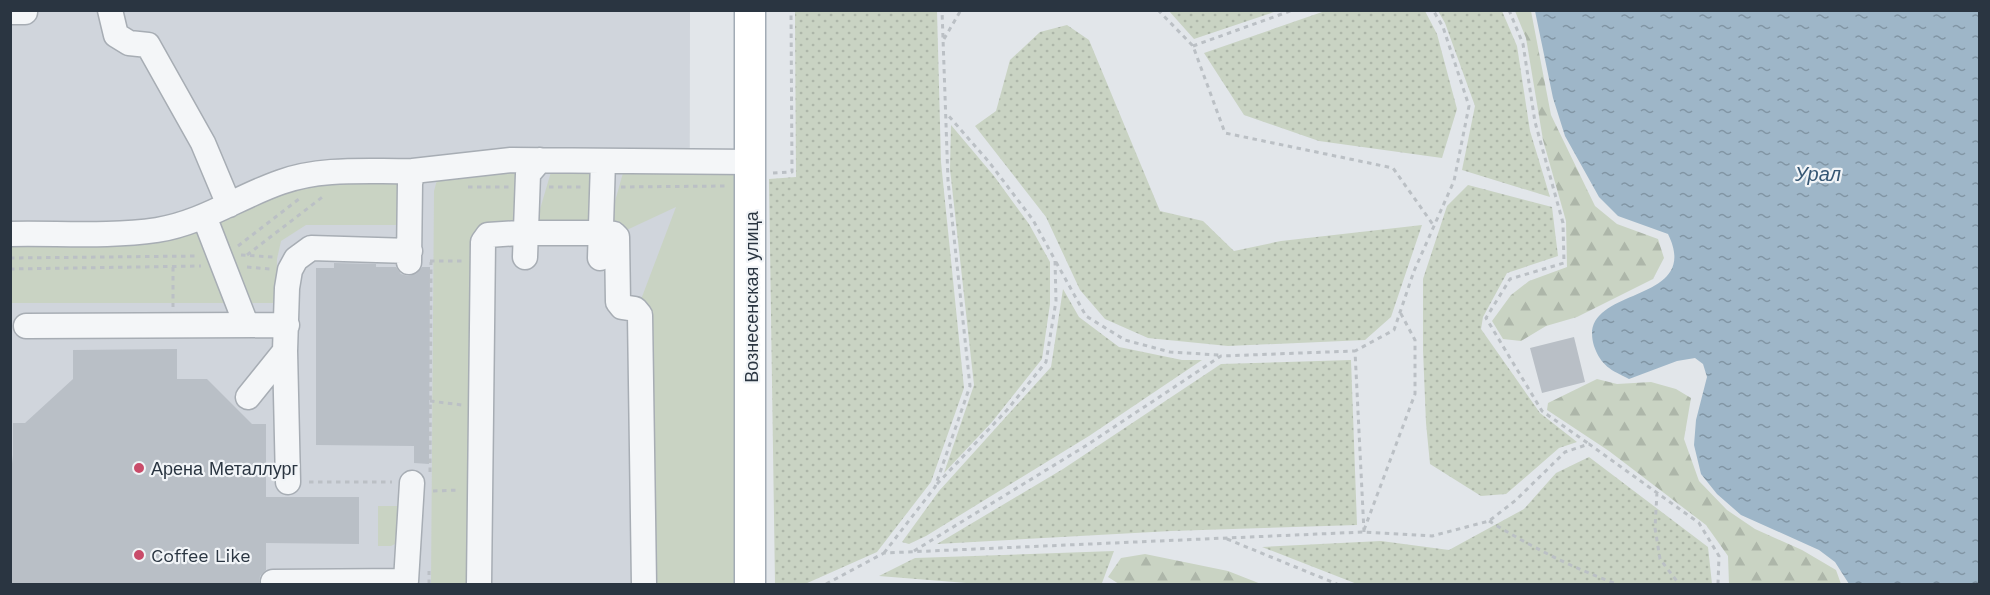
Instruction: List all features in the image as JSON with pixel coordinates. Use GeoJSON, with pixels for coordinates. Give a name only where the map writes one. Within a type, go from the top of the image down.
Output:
{"type":"FeatureCollection","features":[{"type":"Feature","properties":{"kind":"main road","name":"Вознесенская улица"},"geometry":{"type":"LineString","coordinates":[[750,10],[750,585]]}},
{"type":"Feature","properties":{"kind":"lane"},"geometry":{"type":"LineString","coordinates":[[110,10],[116,35],[129,43],[148,45],[202,143],[229,205]]}},
{"type":"Feature","properties":{"kind":"lane"},"geometry":{"type":"LineString","coordinates":[[10,234],[159,230],[204,216],[280,182],[306,175],[331,172],[413,171],[511,160],[540,160],[603,161],[751,174]]}},
{"type":"Feature","properties":{"kind":"lane"},"geometry":{"type":"LineString","coordinates":[[525,245],[528,174],[540,160]]}},
{"type":"Feature","properties":{"kind":"lane"},"geometry":{"type":"LineString","coordinates":[[600,258],[603,161]]}},
{"type":"Feature","properties":{"kind":"lane"},"geometry":{"type":"LineString","coordinates":[[288,482],[285,351],[287,288],[293,264],[311,248],[420,256],[410,183],[413,171]]}},
{"type":"Feature","properties":{"kind":"lane"},"geometry":{"type":"LineString","coordinates":[[204,216],[246,324]]}},
{"type":"Feature","properties":{"kind":"lane"},"geometry":{"type":"LineString","coordinates":[[479,585],[483,242],[485,237],[490,235],[525,245],[600,233],[614,234],[617,237],[618,303],[622,307],[635,309],[640,315],[644,585]]}},
{"type":"Feature","properties":{"kind":"lane"},"geometry":{"type":"LineString","coordinates":[[26,326],[287,325]]}},
{"type":"Feature","properties":{"kind":"lane"},"geometry":{"type":"LineString","coordinates":[[248,396],[285,351]]}},
{"type":"Feature","properties":{"kind":"lane"},"geometry":{"type":"LineString","coordinates":[[273,582],[412,584],[421,487]]}},
{"type":"Feature","properties":{"kind":"path"},"geometry":{"type":"LineString","coordinates":[[935,487],[969,386],[948,181],[942,10]]}},
{"type":"Feature","properties":{"kind":"path"},"geometry":{"type":"LineString","coordinates":[[943,40],[961,10]]}},
{"type":"Feature","properties":{"kind":"path"},"geometry":{"type":"LineString","coordinates":[[1158,10],[1193,46],[1225,133],[1393,168],[1434,226]]}},
{"type":"Feature","properties":{"kind":"path"},"geometry":{"type":"LineString","coordinates":[[1193,46],[1293,10]]}},
{"type":"Feature","properties":{"kind":"path"},"geometry":{"type":"LineString","coordinates":[[945,112],[989,162],[1033,220],[1086,316],[1125,340],[1170,352],[1221,356],[1355,351],[1394,330],[1414,271],[1454,181],[1469,106],[1443,27],[1433,10]]}},
{"type":"Feature","properties":{"kind":"path"},"geometry":{"type":"LineString","coordinates":[[1509,10],[1523,44],[1535,122],[1563,223],[1564,263],[1510,279],[1486,318],[1542,411],[1699,523],[1719,556],[1718,585]]}},
{"type":"Feature","properties":{"kind":"path"},"geometry":{"type":"LineString","coordinates":[[464,187],[603,187],[751,174]]}},
{"type":"Feature","properties":{"kind":"path"},"geometry":{"type":"LineString","coordinates":[[247,255],[325,194]]}},
{"type":"Feature","properties":{"kind":"path"},"geometry":{"type":"LineString","coordinates":[[10,269],[173,267],[247,255],[293,264]]}},
{"type":"Feature","properties":{"kind":"path"},"geometry":{"type":"LineString","coordinates":[[421,487],[430,401],[420,256],[482,261]]}},
{"type":"Feature","properties":{"kind":"path"},"geometry":{"type":"LineString","coordinates":[[10,258],[293,264]]}},
{"type":"Feature","properties":{"kind":"path"},"geometry":{"type":"LineString","coordinates":[[826,585],[884,553],[935,487],[1007,410],[1046,362],[1056,301],[1055,260]]}},
{"type":"Feature","properties":{"kind":"path"},"geometry":{"type":"LineString","coordinates":[[173,267],[174,325]]}},
{"type":"Feature","properties":{"kind":"path"},"geometry":{"type":"LineString","coordinates":[[1364,532],[1415,394],[1415,340],[1400,312]]}},
{"type":"Feature","properties":{"kind":"path"},"geometry":{"type":"LineString","coordinates":[[1355,351],[1364,532]]}},
{"type":"Feature","properties":{"kind":"path"},"geometry":{"type":"LineString","coordinates":[[912,552],[1087,445],[1221,356]]}},
{"type":"Feature","properties":{"kind":"path"},"geometry":{"type":"LineString","coordinates":[[430,401],[481,407]]}},
{"type":"Feature","properties":{"kind":"path"},"geometry":{"type":"LineString","coordinates":[[884,553],[1364,532],[1431,536],[1489,521],[1516,500],[1565,452],[1589,444]]}},
{"type":"Feature","properties":{"kind":"path"},"geometry":{"type":"LineString","coordinates":[[288,482],[479,490]]}},
{"type":"Feature","properties":{"kind":"path"},"geometry":{"type":"LineString","coordinates":[[1657,492],[1655,528],[1660,559],[1679,585]]}},
{"type":"Feature","properties":{"kind":"path"},"geometry":{"type":"LineString","coordinates":[[1489,521],[1526,543],[1617,585]]}},
{"type":"Feature","properties":{"kind":"path"},"geometry":{"type":"LineString","coordinates":[[1225,539],[1337,585]]}},
{"type":"Feature","properties":{"kind":"path"},"geometry":{"type":"LineString","coordinates":[[412,584],[429,561]]}},
{"type":"Feature","properties":{"kind":"shaded area"},"geometry":{"type":"Polygon","coordinates":[[[10,11],[690,11],[689,584],[11,584],[10,11]]]}},
{"type":"Feature","properties":{"kind":"green space"},"geometry":{"type":"Polygon","coordinates":[[[795,11],[937,11],[941,162],[964,388],[931,482],[877,552],[805,584],[775,584],[769,179],[796,177],[795,11]]]}},
{"type":"Feature","properties":{"kind":"green space"},"geometry":{"type":"Polygon","coordinates":[[[1169,11],[1277,11],[1194,39],[1169,11]]]}},
{"type":"Feature","properties":{"kind":"green space"},"geometry":{"type":"Polygon","coordinates":[[[1325,11],[1425,11],[1437,34],[1457,109],[1442,158],[1319,141],[1244,115],[1204,53],[1325,11]]]}},
{"type":"Feature","properties":{"kind":"green space"},"geometry":{"type":"Polygon","coordinates":[[[1438,11],[1502,11],[1517,46],[1530,131],[1550,197],[1462,170],[1475,106],[1445,23],[1438,11]]]}},
{"type":"Feature","properties":{"kind":"green space"},"geometry":{"type":"Polygon","coordinates":[[[1515,11],[1531,11],[1551,115],[1595,206],[1617,224],[1658,239],[1664,258],[1653,279],[1577,317],[1546,326],[1521,341],[1503,339],[1492,321],[1511,295],[1529,281],[1567,267],[1566,221],[1543,140],[1526,38],[1515,11]]]}},
{"type":"Feature","properties":{"kind":"green space"},"geometry":{"type":"Polygon","coordinates":[[[1067,25],[1089,40],[1160,211],[1203,221],[1234,251],[1281,241],[1422,225],[1391,317],[1365,340],[1228,346],[1148,338],[1105,319],[1080,290],[1046,217],[975,126],[996,111],[1010,60],[1040,32],[1067,25]]]}},
{"type":"Feature","properties":{"kind":"green space"},"geometry":{"type":"Polygon","coordinates":[[[951,125],[994,176],[1029,224],[1050,262],[1050,304],[1042,359],[992,422],[944,473],[974,385],[950,169],[951,125]]]}},
{"type":"Feature","properties":{"kind":"green space"},"geometry":{"type":"Polygon","coordinates":[[[593,165],[592,233],[533,233],[551,172],[593,165]]]}},
{"type":"Feature","properties":{"kind":"green space"},"geometry":{"type":"Polygon","coordinates":[[[522,167],[519,233],[485,237],[479,584],[431,584],[434,191],[437,180],[522,167]]]}},
{"type":"Feature","properties":{"kind":"green space"},"geometry":{"type":"Polygon","coordinates":[[[737,167],[738,584],[643,584],[637,310],[676,207],[616,235],[606,233],[623,173],[737,167]]]}},
{"type":"Feature","properties":{"kind":"green space"},"geometry":{"type":"Polygon","coordinates":[[[397,171],[409,225],[306,225],[281,241],[277,259],[276,303],[11,303],[11,228],[148,223],[183,215],[287,174],[397,171]]]}},
{"type":"Feature","properties":{"kind":"green space"},"geometry":{"type":"Polygon","coordinates":[[[1468,185],[1552,207],[1558,256],[1507,273],[1483,317],[1481,329],[1540,413],[1577,442],[1559,448],[1506,494],[1481,496],[1430,464],[1423,350],[1423,279],[1447,206],[1468,185]]]}},
{"type":"Feature","properties":{"kind":"green space"},"geometry":{"type":"Polygon","coordinates":[[[1063,289],[1079,317],[1119,347],[1182,360],[1202,360],[1089,436],[926,536],[909,544],[902,542],[939,491],[1051,367],[1063,289]]]}},
{"type":"Feature","properties":{"kind":"green space"},"geometry":{"type":"Polygon","coordinates":[[[1351,360],[1357,525],[1171,531],[937,544],[1063,469],[1221,364],[1351,360]]]}},
{"type":"Feature","properties":{"kind":"green space"},"geometry":{"type":"Polygon","coordinates":[[[1597,379],[1617,384],[1651,382],[1676,389],[1691,398],[1684,439],[1699,481],[1727,510],[1755,529],[1802,550],[1836,570],[1841,584],[1729,584],[1728,556],[1706,525],[1609,451],[1547,410],[1548,403],[1597,379]]]}},
{"type":"Feature","properties":{"kind":"green space"},"geometry":{"type":"Polygon","coordinates":[[[1589,457],[1708,547],[1712,584],[1357,584],[1262,547],[1381,541],[1449,550],[1524,509],[1556,473],[1589,457]]]}},
{"type":"Feature","properties":{"kind":"green space"},"geometry":{"type":"Polygon","coordinates":[[[378,506],[398,506],[399,542],[391,546],[378,546],[378,506]]]}},
{"type":"Feature","properties":{"kind":"green space"},"geometry":{"type":"Polygon","coordinates":[[[1114,551],[1102,583],[979,584],[879,576],[915,558],[1114,551]]]}},
{"type":"Feature","properties":{"kind":"green space"},"geometry":{"type":"Polygon","coordinates":[[[1145,554],[1228,571],[1261,584],[1119,584],[1108,577],[1121,558],[1145,554]]]}},
{"type":"Feature","properties":{"kind":"water","name":"Урал"},"geometry":{"type":"Polygon","coordinates":[[[1535,11],[1979,11],[1979,584],[1849,584],[1835,562],[1819,550],[1741,515],[1717,494],[1701,474],[1694,445],[1696,420],[1707,377],[1703,364],[1695,358],[1677,361],[1629,379],[1603,363],[1594,346],[1593,326],[1603,313],[1655,285],[1669,274],[1674,257],[1668,234],[1618,216],[1599,197],[1565,136],[1553,98],[1535,11]]]}},
{"type":"Feature","properties":{"kind":"building"},"geometry":{"type":"Polygon","coordinates":[[[334,263],[396,267],[401,274],[408,276],[416,274],[422,267],[430,267],[429,464],[414,463],[414,446],[316,445],[316,268],[334,268],[334,263]]]}},
{"type":"Feature","properties":{"kind":"building"},"geometry":{"type":"Polygon","coordinates":[[[1574,337],[1585,382],[1542,393],[1530,348],[1574,337]]]}},
{"type":"Feature","properties":{"kind":"building","name":"Арена Металлург"},"geometry":{"type":"Polygon","coordinates":[[[177,349],[177,379],[207,379],[252,424],[266,424],[266,497],[359,497],[359,544],[266,543],[266,570],[260,576],[259,585],[12,585],[10,481],[13,423],[25,423],[73,379],[73,350],[177,349]]]}},
{"type":"Feature","properties":{"kind":"place","name":"Арена Металлург"},"geometry":{"type":"Point","coordinates":[139,468]}},
{"type":"Feature","properties":{"kind":"place","name":"Coffee Like"},"geometry":{"type":"Point","coordinates":[139,555]}}]}
